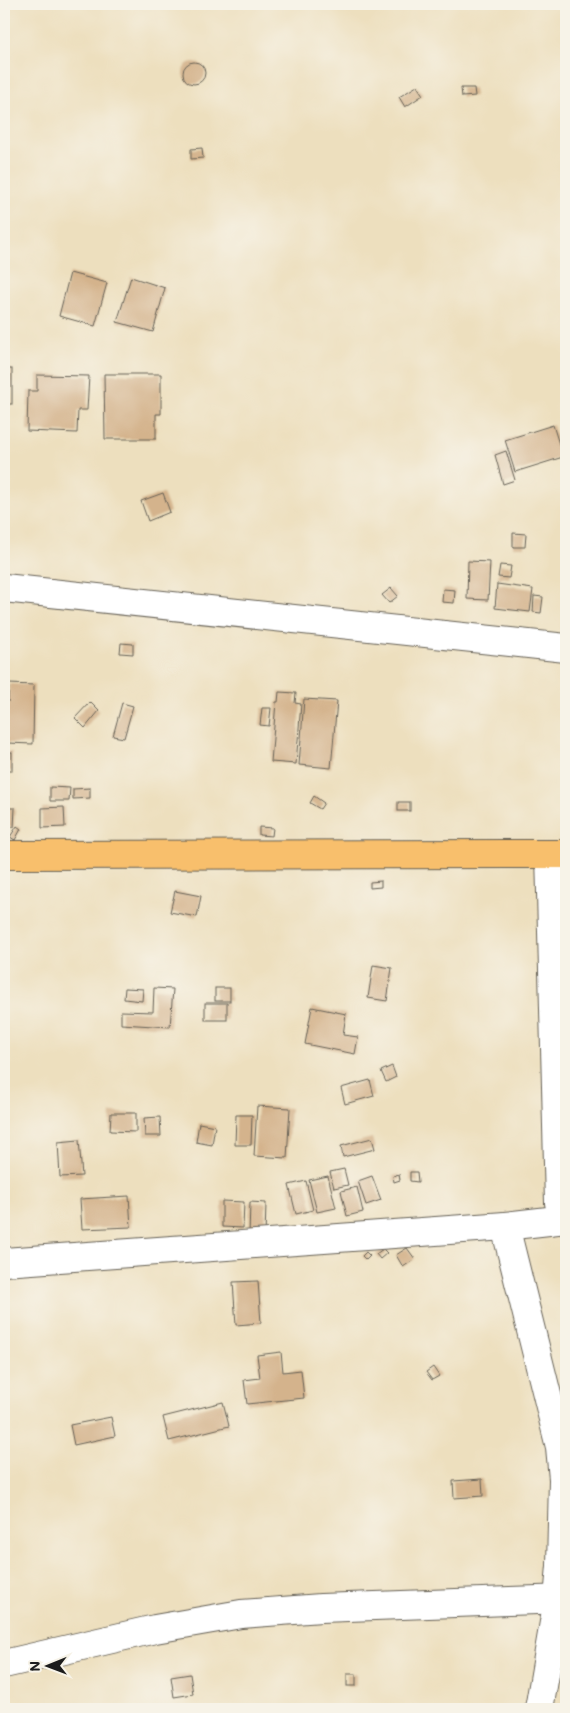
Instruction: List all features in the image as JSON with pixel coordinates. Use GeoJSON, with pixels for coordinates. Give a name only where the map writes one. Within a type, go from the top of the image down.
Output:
{"type":"FeatureCollection","features":[{"type":"Feature","properties":{"kind":"main road"},"geometry":{"type":"LineString","coordinates":[[4,855],[558,854]]}},
{"type":"Feature","properties":{"kind":"street"},"geometry":{"type":"LineString","coordinates":[[4,588],[566,648]]}},
{"type":"Feature","properties":{"kind":"street"},"geometry":{"type":"LineString","coordinates":[[4,1262],[505,1226],[566,1219],[559,1203],[558,854]]}},
{"type":"Feature","properties":{"kind":"street"},"geometry":{"type":"LineString","coordinates":[[505,1226],[560,1447],[563,1479],[562,1599],[539,1709]]}},
{"type":"Feature","properties":{"kind":"street"},"geometry":{"type":"LineString","coordinates":[[4,1664],[155,1629],[241,1614],[321,1608],[562,1599]]}},
{"type":"Feature","properties":{"kind":"building"},"geometry":{"type":"Polygon","coordinates":[[[194,62],[202,65],[205,73],[202,81],[194,84],[186,81],[183,73],[186,65],[194,62]]]}},
{"type":"Feature","properties":{"kind":"building"},"geometry":{"type":"Polygon","coordinates":[[[417,86],[423,95],[405,107],[399,97],[417,86]]]}},
{"type":"Feature","properties":{"kind":"building"},"geometry":{"type":"Polygon","coordinates":[[[461,88],[474,88],[475,96],[462,97],[461,88]]]}},
{"type":"Feature","properties":{"kind":"building"},"geometry":{"type":"Polygon","coordinates":[[[202,148],[203,158],[191,159],[191,149],[202,148]]]}},
{"type":"Feature","properties":{"kind":"building"},"geometry":{"type":"Polygon","coordinates":[[[70,273],[107,283],[95,326],[59,316],[70,273]]]}},
{"type":"Feature","properties":{"kind":"building"},"geometry":{"type":"Polygon","coordinates":[[[131,277],[165,288],[153,332],[117,322],[131,277]]]}},
{"type":"Feature","properties":{"kind":"building"},"geometry":{"type":"Polygon","coordinates":[[[4,369],[12,369],[12,404],[4,404],[4,369]]]}},
{"type":"Feature","properties":{"kind":"building"},"geometry":{"type":"Polygon","coordinates":[[[104,374],[161,374],[161,414],[156,414],[156,439],[105,439],[104,374]]]}},
{"type":"Feature","properties":{"kind":"building"},"geometry":{"type":"Polygon","coordinates":[[[37,375],[89,376],[87,410],[78,410],[77,433],[27,431],[28,391],[37,391],[37,375]]]}},
{"type":"Feature","properties":{"kind":"building"},"geometry":{"type":"Polygon","coordinates":[[[553,425],[563,457],[515,472],[505,440],[553,425]]]}},
{"type":"Feature","properties":{"kind":"building"},"geometry":{"type":"Polygon","coordinates":[[[506,451],[515,480],[503,484],[495,455],[506,451]]]}},
{"type":"Feature","properties":{"kind":"building"},"geometry":{"type":"Polygon","coordinates":[[[163,493],[170,512],[148,521],[141,501],[163,493]]]}},
{"type":"Feature","properties":{"kind":"building"},"geometry":{"type":"Polygon","coordinates":[[[513,533],[526,534],[525,547],[513,547],[513,533]]]}},
{"type":"Feature","properties":{"kind":"building"},"geometry":{"type":"Polygon","coordinates":[[[468,561],[490,562],[488,600],[467,599],[468,561]]]}},
{"type":"Feature","properties":{"kind":"building"},"geometry":{"type":"Polygon","coordinates":[[[500,565],[511,566],[509,578],[498,577],[500,565]]]}},
{"type":"Feature","properties":{"kind":"building"},"geometry":{"type":"Polygon","coordinates":[[[497,584],[533,589],[530,612],[495,608],[497,584]]]}},
{"type":"Feature","properties":{"kind":"building"},"geometry":{"type":"Polygon","coordinates":[[[391,588],[398,596],[389,603],[382,595],[391,588]]]}},
{"type":"Feature","properties":{"kind":"building"},"geometry":{"type":"Polygon","coordinates":[[[443,589],[455,590],[454,603],[442,602],[443,589]]]}},
{"type":"Feature","properties":{"kind":"building"},"geometry":{"type":"Polygon","coordinates":[[[534,596],[543,597],[541,613],[533,612],[534,596]]]}},
{"type":"Feature","properties":{"kind":"building"},"geometry":{"type":"Polygon","coordinates":[[[121,643],[133,644],[133,654],[120,653],[121,643]]]}},
{"type":"Feature","properties":{"kind":"building"},"geometry":{"type":"Polygon","coordinates":[[[9,684],[34,685],[33,744],[7,743],[7,735],[4,735],[4,702],[8,702],[9,684]]]}},
{"type":"Feature","properties":{"kind":"building"},"geometry":{"type":"Polygon","coordinates":[[[279,692],[296,693],[295,703],[301,704],[296,764],[271,762],[276,702],[278,702],[279,692]]]}},
{"type":"Feature","properties":{"kind":"building"},"geometry":{"type":"Polygon","coordinates":[[[304,699],[337,701],[331,768],[299,765],[304,699]]]}},
{"type":"Feature","properties":{"kind":"building"},"geometry":{"type":"Polygon","coordinates":[[[90,702],[99,711],[85,728],[75,718],[90,702]]]}},
{"type":"Feature","properties":{"kind":"building"},"geometry":{"type":"Polygon","coordinates":[[[122,703],[133,706],[124,738],[113,736],[122,703]]]}},
{"type":"Feature","properties":{"kind":"building"},"geometry":{"type":"Polygon","coordinates":[[[262,708],[271,708],[269,726],[260,725],[262,708]]]}},
{"type":"Feature","properties":{"kind":"building"},"geometry":{"type":"Polygon","coordinates":[[[4,752],[12,752],[12,771],[4,771],[4,752]]]}},
{"type":"Feature","properties":{"kind":"building"},"geometry":{"type":"Polygon","coordinates":[[[50,787],[70,788],[69,801],[50,801],[50,787]]]}},
{"type":"Feature","properties":{"kind":"building"},"geometry":{"type":"Polygon","coordinates":[[[90,788],[90,798],[73,799],[73,789],[90,788]]]}},
{"type":"Feature","properties":{"kind":"building"},"geometry":{"type":"Polygon","coordinates":[[[314,796],[324,803],[320,809],[310,803],[314,796]]]}},
{"type":"Feature","properties":{"kind":"building"},"geometry":{"type":"Polygon","coordinates":[[[398,802],[410,802],[410,811],[398,811],[398,802]]]}},
{"type":"Feature","properties":{"kind":"building"},"geometry":{"type":"Polygon","coordinates":[[[64,807],[65,827],[42,828],[42,808],[64,807]]]}},
{"type":"Feature","properties":{"kind":"building"},"geometry":{"type":"Polygon","coordinates":[[[4,808],[15,808],[14,827],[4,827],[4,808]]]}},
{"type":"Feature","properties":{"kind":"building"},"geometry":{"type":"Polygon","coordinates":[[[17,826],[21,829],[15,840],[10,837],[17,826]]]}},
{"type":"Feature","properties":{"kind":"building"},"geometry":{"type":"Polygon","coordinates":[[[259,827],[273,828],[272,836],[259,835],[259,827]]]}},
{"type":"Feature","properties":{"kind":"building"},"geometry":{"type":"Polygon","coordinates":[[[381,881],[381,887],[370,888],[370,882],[381,881]]]}},
{"type":"Feature","properties":{"kind":"building"},"geometry":{"type":"Polygon","coordinates":[[[175,891],[201,896],[197,917],[170,912],[175,891]]]}},
{"type":"Feature","properties":{"kind":"building"},"geometry":{"type":"Polygon","coordinates":[[[373,965],[392,968],[387,1001],[368,998],[373,965]]]}},
{"type":"Feature","properties":{"kind":"building"},"geometry":{"type":"Polygon","coordinates":[[[125,988],[143,989],[142,1001],[124,999],[125,988]]]}},
{"type":"Feature","properties":{"kind":"building"},"geometry":{"type":"Polygon","coordinates":[[[154,988],[173,989],[170,1027],[121,1024],[121,1011],[153,1012],[154,988]]]}},
{"type":"Feature","properties":{"kind":"building"},"geometry":{"type":"Polygon","coordinates":[[[215,988],[230,988],[230,1001],[215,1001],[215,988]]]}},
{"type":"Feature","properties":{"kind":"building"},"geometry":{"type":"Polygon","coordinates":[[[205,1003],[227,1003],[227,1020],[205,1020],[205,1003]]]}},
{"type":"Feature","properties":{"kind":"building"},"geometry":{"type":"Polygon","coordinates":[[[312,1007],[346,1014],[343,1035],[358,1037],[355,1054],[305,1044],[312,1007]]]}},
{"type":"Feature","properties":{"kind":"building"},"geometry":{"type":"Polygon","coordinates":[[[392,1066],[396,1077],[386,1082],[381,1071],[392,1066]]]}},
{"type":"Feature","properties":{"kind":"building"},"geometry":{"type":"Polygon","coordinates":[[[370,1080],[374,1096],[345,1104],[341,1088],[370,1080]]]}},
{"type":"Feature","properties":{"kind":"building"},"geometry":{"type":"Polygon","coordinates":[[[257,1106],[290,1108],[287,1158],[254,1156],[257,1106]]]}},
{"type":"Feature","properties":{"kind":"building"},"geometry":{"type":"Polygon","coordinates":[[[111,1113],[136,1113],[136,1132],[110,1131],[111,1113]]]}},
{"type":"Feature","properties":{"kind":"building"},"geometry":{"type":"Polygon","coordinates":[[[236,1115],[252,1115],[251,1145],[235,1145],[236,1115]]]}},
{"type":"Feature","properties":{"kind":"building"},"geometry":{"type":"Polygon","coordinates":[[[160,1117],[161,1136],[145,1136],[144,1118],[160,1117]]]}},
{"type":"Feature","properties":{"kind":"building"},"geometry":{"type":"Polygon","coordinates":[[[199,1123],[215,1126],[212,1145],[196,1142],[199,1123]]]}},
{"type":"Feature","properties":{"kind":"building"},"geometry":{"type":"Polygon","coordinates":[[[372,1138],[375,1149],[343,1157],[341,1146],[372,1138]]]}},
{"type":"Feature","properties":{"kind":"building"},"geometry":{"type":"Polygon","coordinates":[[[79,1140],[82,1176],[60,1177],[58,1142],[79,1140]]]}},
{"type":"Feature","properties":{"kind":"building"},"geometry":{"type":"Polygon","coordinates":[[[344,1169],[348,1185],[334,1188],[330,1172],[344,1169]]]}},
{"type":"Feature","properties":{"kind":"building"},"geometry":{"type":"Polygon","coordinates":[[[410,1172],[417,1172],[418,1182],[410,1181],[410,1172]]]}},
{"type":"Feature","properties":{"kind":"building"},"geometry":{"type":"Polygon","coordinates":[[[399,1174],[400,1180],[394,1182],[393,1176],[399,1174]]]}},
{"type":"Feature","properties":{"kind":"building"},"geometry":{"type":"Polygon","coordinates":[[[328,1176],[336,1208],[317,1212],[309,1180],[328,1176]]]}},
{"type":"Feature","properties":{"kind":"building"},"geometry":{"type":"Polygon","coordinates":[[[372,1176],[381,1200],[366,1205],[358,1181],[372,1176]]]}},
{"type":"Feature","properties":{"kind":"building"},"geometry":{"type":"Polygon","coordinates":[[[306,1181],[313,1210],[296,1214],[289,1185],[306,1181]]]}},
{"type":"Feature","properties":{"kind":"building"},"geometry":{"type":"Polygon","coordinates":[[[357,1187],[363,1212],[347,1216],[341,1191],[357,1187]]]}},
{"type":"Feature","properties":{"kind":"building"},"geometry":{"type":"Polygon","coordinates":[[[129,1196],[131,1227],[82,1229],[80,1199],[129,1196]]]}},
{"type":"Feature","properties":{"kind":"building"},"geometry":{"type":"Polygon","coordinates":[[[222,1201],[244,1202],[243,1228],[222,1227],[222,1201]]]}},
{"type":"Feature","properties":{"kind":"building"},"geometry":{"type":"Polygon","coordinates":[[[250,1202],[266,1203],[265,1237],[249,1236],[250,1202]]]}},
{"type":"Feature","properties":{"kind":"building"},"geometry":{"type":"Polygon","coordinates":[[[407,1248],[415,1259],[403,1267],[396,1255],[407,1248]]]}},
{"type":"Feature","properties":{"kind":"building"},"geometry":{"type":"Polygon","coordinates":[[[383,1249],[387,1253],[380,1259],[376,1254],[383,1249]]]}},
{"type":"Feature","properties":{"kind":"building"},"geometry":{"type":"Polygon","coordinates":[[[366,1252],[370,1256],[366,1260],[362,1256],[366,1252]]]}},
{"type":"Feature","properties":{"kind":"building"},"geometry":{"type":"Polygon","coordinates":[[[258,1281],[261,1323],[236,1325],[233,1282],[258,1281]]]}},
{"type":"Feature","properties":{"kind":"building"},"geometry":{"type":"Polygon","coordinates":[[[281,1352],[283,1372],[301,1370],[304,1398],[247,1404],[244,1380],[260,1378],[257,1355],[281,1352]]]}},
{"type":"Feature","properties":{"kind":"building"},"geometry":{"type":"Polygon","coordinates":[[[433,1367],[439,1376],[432,1380],[426,1372],[433,1367]]]}},
{"type":"Feature","properties":{"kind":"building"},"geometry":{"type":"Polygon","coordinates":[[[223,1402],[229,1426],[169,1441],[163,1417],[223,1402]]]}},
{"type":"Feature","properties":{"kind":"building"},"geometry":{"type":"Polygon","coordinates":[[[111,1417],[115,1436],[74,1445],[70,1425],[111,1417]]]}},
{"type":"Feature","properties":{"kind":"building"},"geometry":{"type":"Polygon","coordinates":[[[482,1479],[483,1496],[454,1498],[453,1481],[482,1479]]]}},
{"type":"Feature","properties":{"kind":"building"},"geometry":{"type":"Polygon","coordinates":[[[190,1674],[193,1694],[174,1697],[171,1677],[190,1674]]]}},
{"type":"Feature","properties":{"kind":"building"},"geometry":{"type":"Polygon","coordinates":[[[347,1674],[356,1674],[356,1686],[347,1686],[347,1674]]]}}]}
